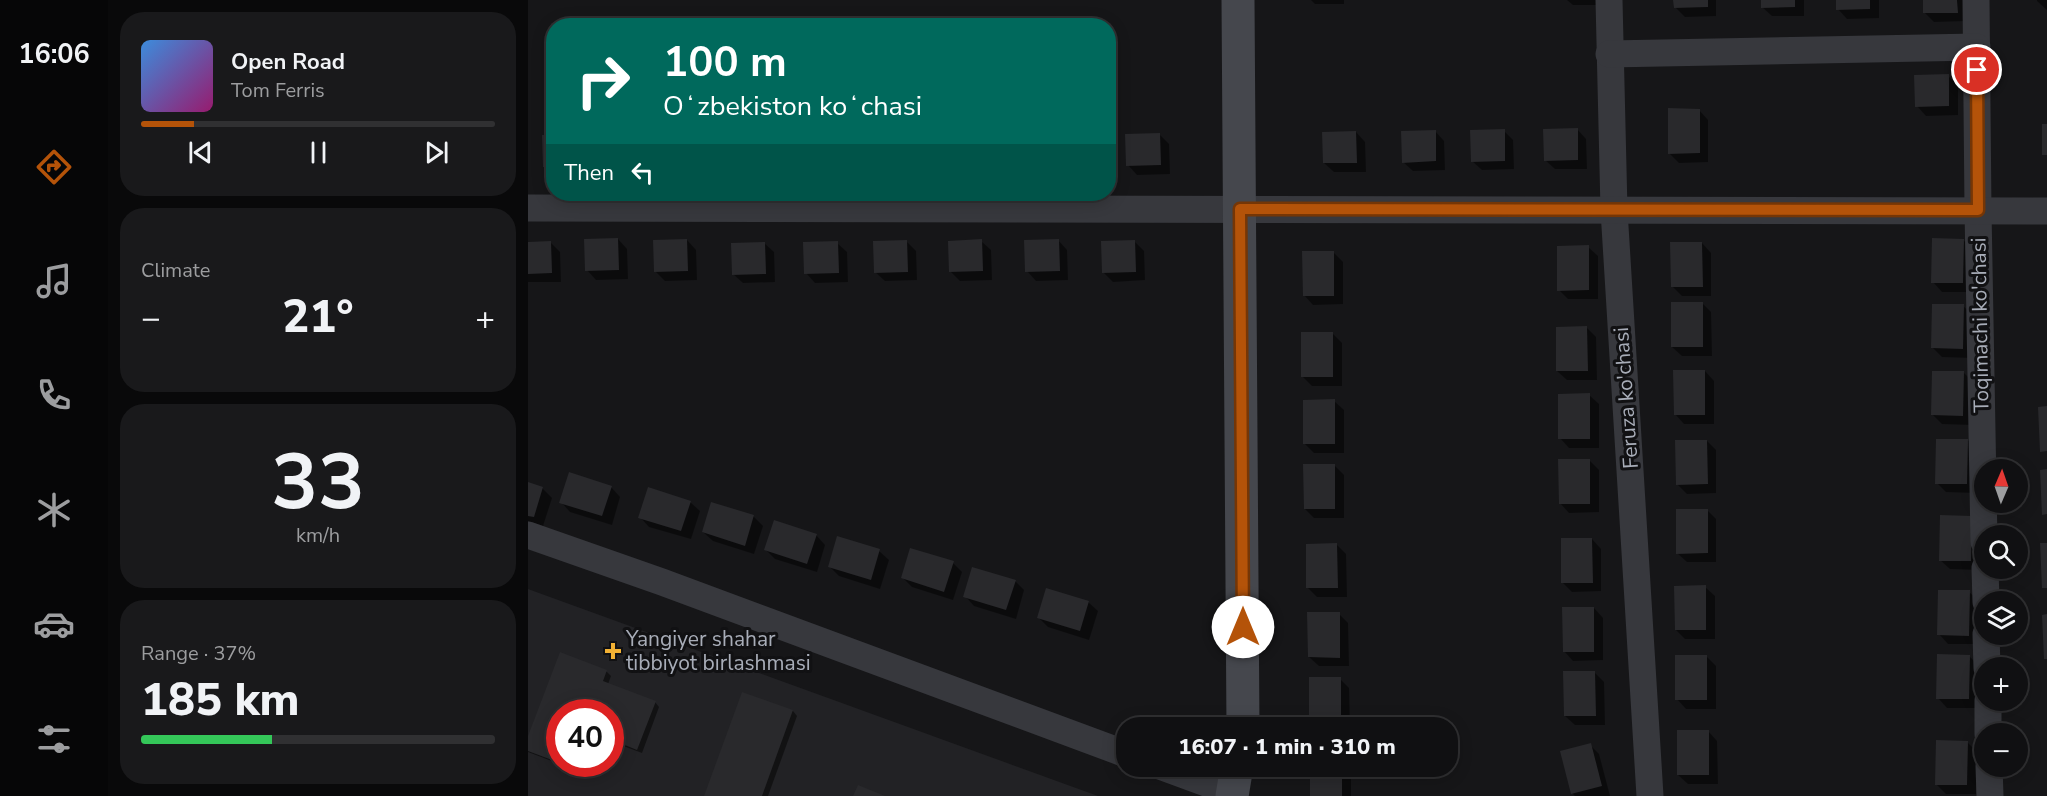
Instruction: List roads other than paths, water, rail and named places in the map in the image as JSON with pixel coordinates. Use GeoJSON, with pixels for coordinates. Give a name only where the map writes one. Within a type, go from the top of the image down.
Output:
{"type":"FeatureCollection","features":[{"type":"Feature","properties":{"kind":"street"},"geometry":{"type":"LineString","coordinates":[[1239,0],[1243,717]]}},
{"type":"Feature","properties":{"kind":"street","name":"Feruza ko'chasi"},"geometry":{"type":"LineString","coordinates":[[1609,0],[1614,210],[1650,796]]}},
{"type":"Feature","properties":{"kind":"street","name":"Toqimachi ko'chasi"},"geometry":{"type":"LineString","coordinates":[[1977,0],[1984,525]]}},
{"type":"Feature","properties":{"kind":"street"},"geometry":{"type":"LineString","coordinates":[[1609,54],[1977,47]]}},
{"type":"Feature","properties":{"kind":"street"},"geometry":{"type":"LineString","coordinates":[[528,208],[2047,211]]}},
{"type":"Feature","properties":{"kind":"street"},"geometry":{"type":"LineString","coordinates":[[528,535],[662,582],[1116,750]]}},
{"type":"Feature","properties":{"kind":"street"},"geometry":{"type":"LineString","coordinates":[[1203,777],[1234,785]]}},
{"type":"Feature","properties":{"kind":"street"},"geometry":{"type":"LineString","coordinates":[[1989,777],[1990,796]]}},
{"type":"Feature","properties":{"kind":"place","name":"Yangiyer shahar tibbiyot birlashmasi"},"geometry":{"type":"Point","coordinates":[613,651]}}]}
